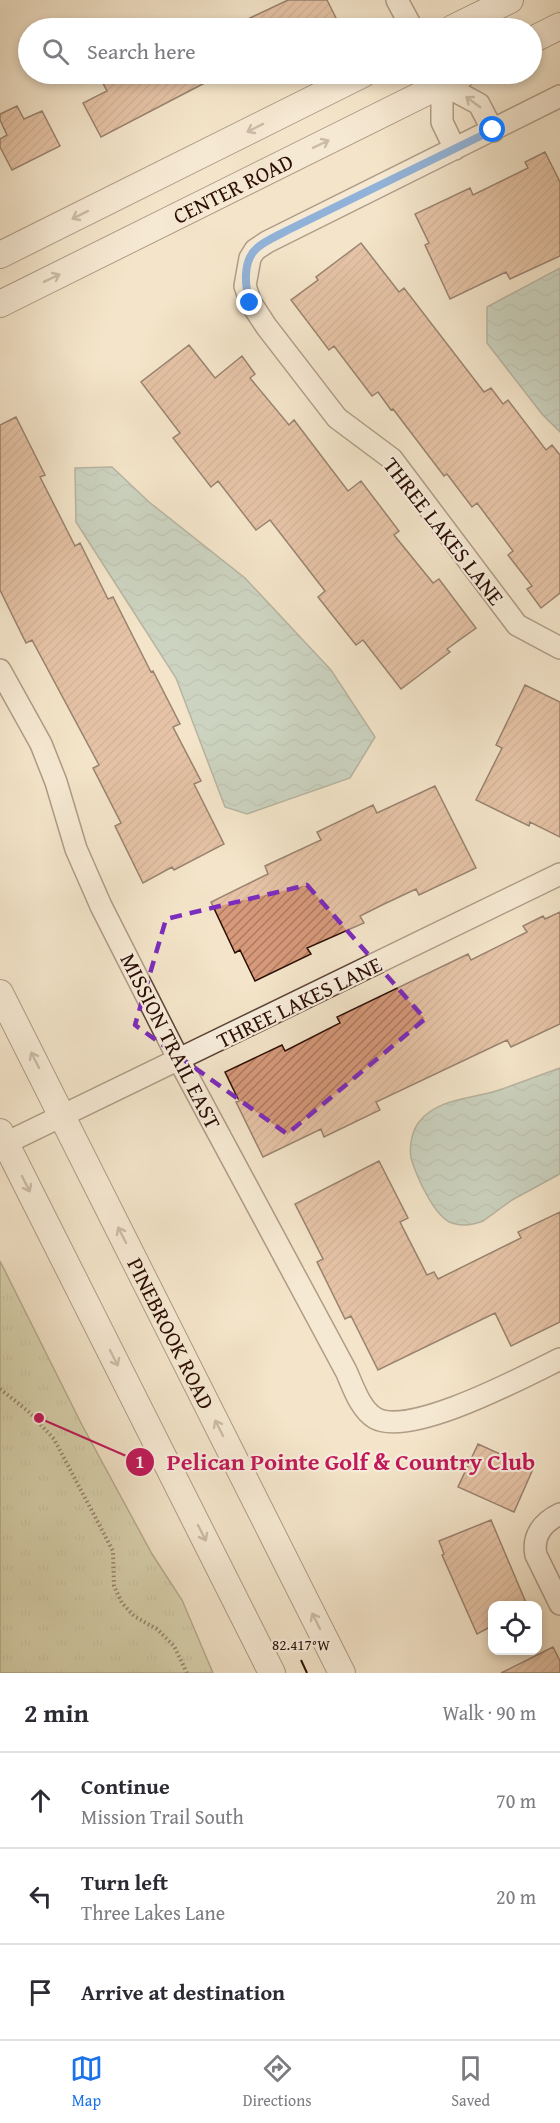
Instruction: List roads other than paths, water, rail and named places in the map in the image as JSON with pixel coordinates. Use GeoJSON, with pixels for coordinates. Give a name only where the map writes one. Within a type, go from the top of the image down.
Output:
{"type":"FeatureCollection","features":[{"type":"Feature","properties":{"kind":"street"},"geometry":{"type":"LineString","coordinates":[[398,0],[407,18]]}},
{"type":"Feature","properties":{"kind":"street"},"geometry":{"type":"LineString","coordinates":[[473,18],[510,0]]}},
{"type":"Feature","properties":{"kind":"street"},"geometry":{"type":"LineString","coordinates":[[542,35],[560,26]]}},
{"type":"Feature","properties":{"kind":"street","name":"CENTER ROAD"},"geometry":{"type":"LineString","coordinates":[[0,255],[343,84]]}},
{"type":"Feature","properties":{"kind":"street","name":"CENTER ROAD"},"geometry":{"type":"LineString","coordinates":[[0,304],[433,84]]}},
{"type":"Feature","properties":{"kind":"street"},"geometry":{"type":"LineString","coordinates":[[446,84],[442,122],[455,149],[560,96]]}},
{"type":"Feature","properties":{"kind":"street"},"geometry":{"type":"LineString","coordinates":[[455,84],[479,104],[493,130]]}},
{"type":"Feature","properties":{"kind":"street","name":"THREE LAKES LANE"},"geometry":{"type":"LineString","coordinates":[[455,149],[286,231],[255,250],[250,258],[245,286],[250,303],[266,326],[338,418],[392,459],[517,625],[560,648]]}},
{"type":"Feature","properties":{"kind":"street","name":"MISSION TRAIL EAST"},"geometry":{"type":"LineString","coordinates":[[0,670],[41,744],[56,782],[76,849],[100,906],[179,1060],[346,1371],[361,1404],[374,1418],[384,1421],[412,1420],[459,1408],[560,1359]]}},
{"type":"Feature","properties":{"kind":"street","name":"THREE LAKES LANE"},"geometry":{"type":"LineString","coordinates":[[3,1138],[63,1115],[560,874]]}},
{"type":"Feature","properties":{"kind":"street","name":"PINEBROOK ROAD"},"geometry":{"type":"LineString","coordinates":[[0,993],[342,1673]]}},
{"type":"Feature","properties":{"kind":"street"},"geometry":{"type":"LineString","coordinates":[[3,1138],[272,1673]]}},
{"type":"Feature","properties":{"kind":"street"},"geometry":{"type":"LineString","coordinates":[[560,1514],[545,1523],[534,1547],[536,1556],[560,1604]]}},
{"type":"Feature","properties":{"kind":"water"},"geometry":{"type":"Polygon","coordinates":[[[560,268],[560,432],[542,414],[487,343],[487,307],[560,268]]]}},
{"type":"Feature","properties":{"kind":"water"},"geometry":{"type":"Polygon","coordinates":[[[112,467],[149,502],[245,578],[331,670],[375,737],[350,778],[247,814],[225,807],[176,678],[76,522],[75,468],[112,467]]]}},
{"type":"Feature","properties":{"kind":"water"},"geometry":{"type":"Polygon","coordinates":[[[560,1068],[560,1174],[512,1200],[483,1221],[464,1225],[445,1219],[432,1204],[411,1158],[412,1139],[419,1122],[435,1108],[445,1104],[499,1090],[560,1068]]]}},
{"type":"Feature","properties":{"kind":"place","name":"Pelican Pointe Golf & Country Club"},"geometry":{"type":"Point","coordinates":[39,1418]}}]}
